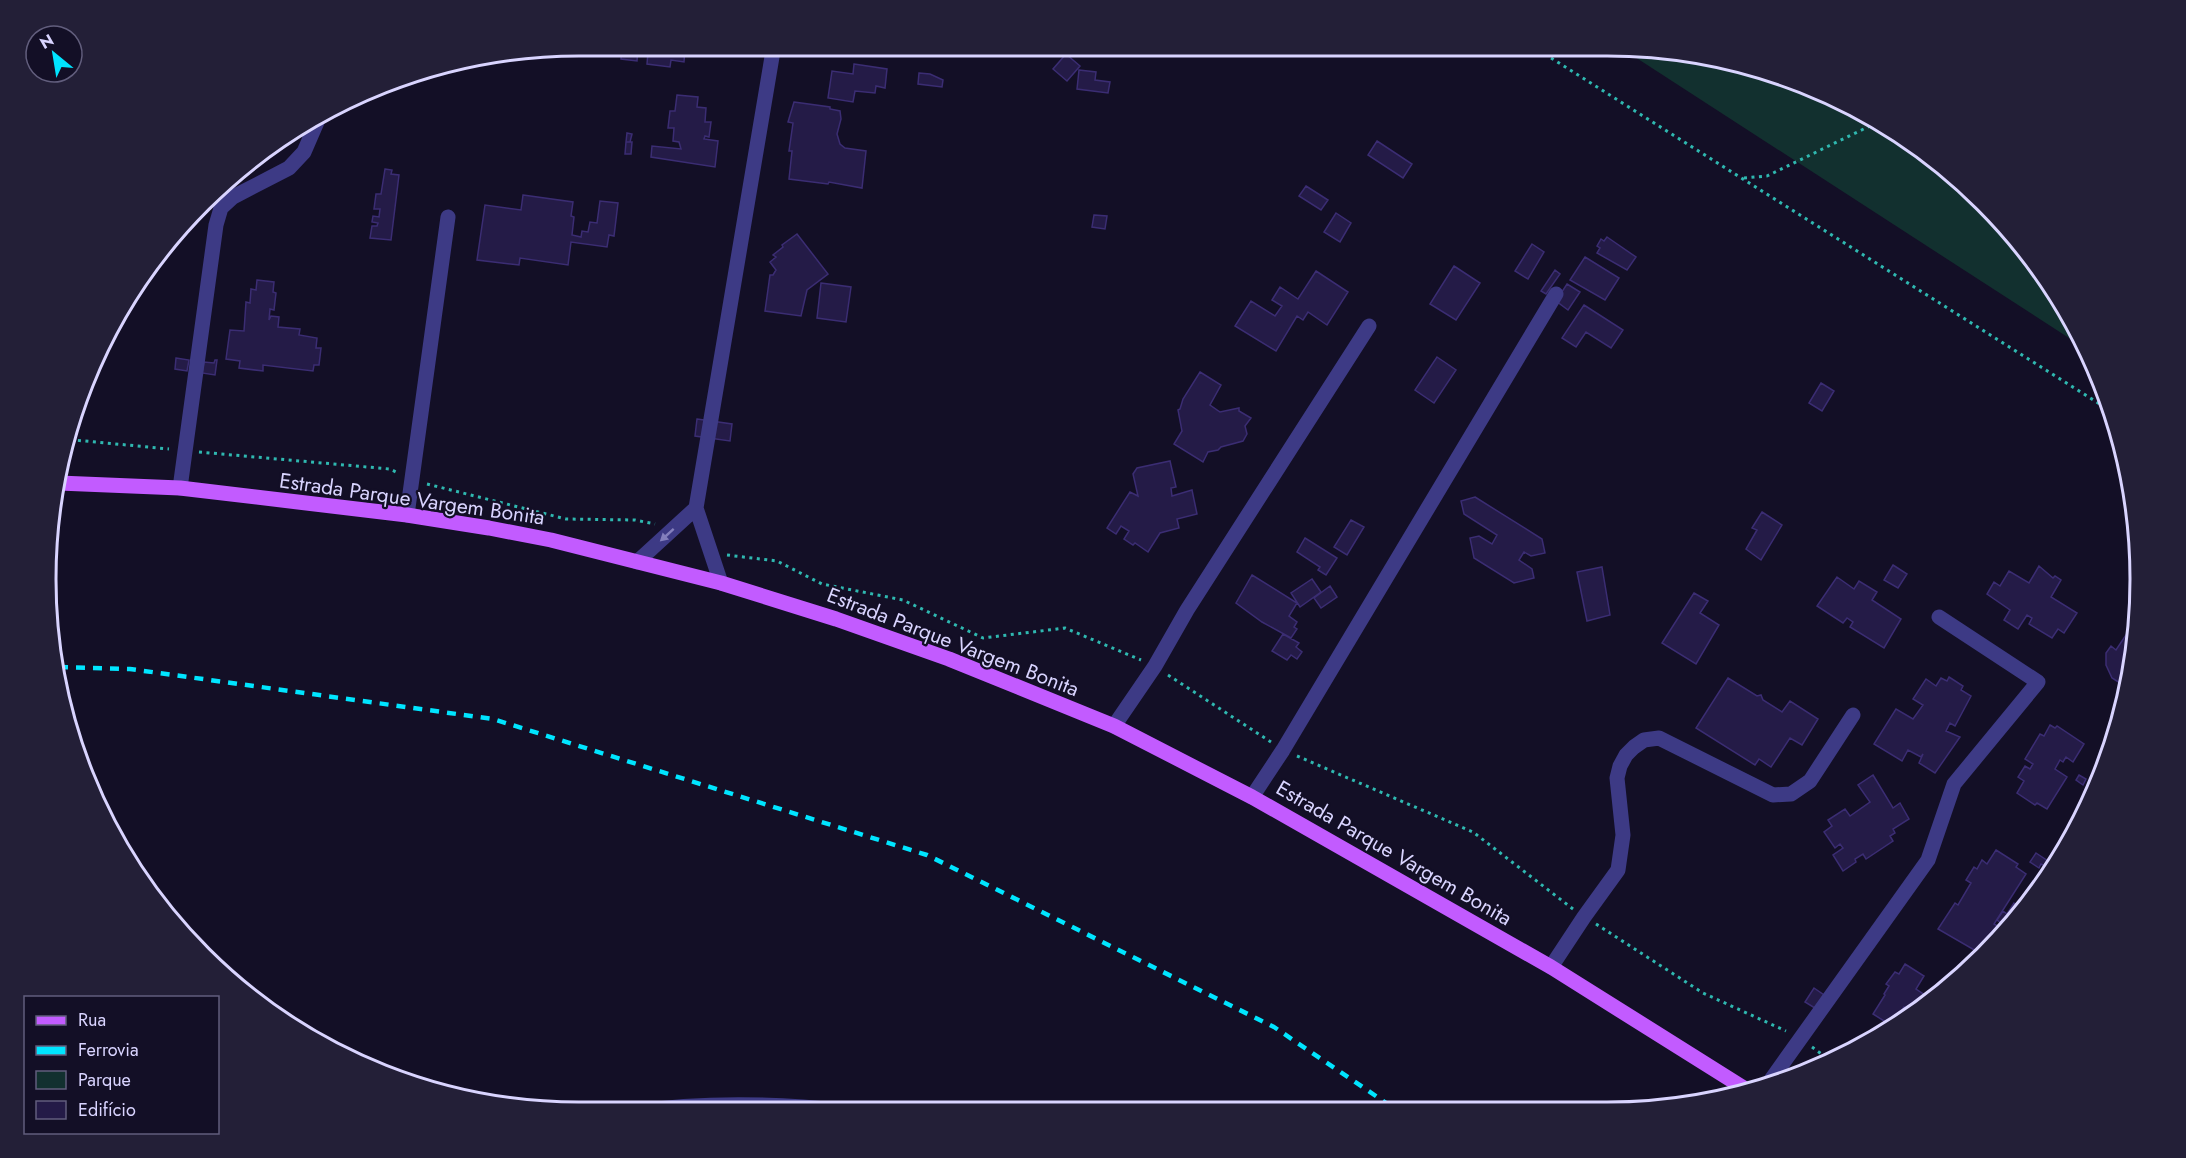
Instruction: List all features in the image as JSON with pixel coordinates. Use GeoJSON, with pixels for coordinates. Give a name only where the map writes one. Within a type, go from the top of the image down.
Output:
{"type":"FeatureCollection","features":[{"type":"Feature","properties":{"kind":"main road","name":"Estrada Parque Vargem Bonita"},"geometry":{"type":"LineString","coordinates":[[65,483],[180,488],[407,515],[551,540],[721,583],[836,619],[949,659],[1114,726],[1252,797],[1551,967],[1740,1085]]}},
{"type":"Feature","properties":{"kind":"street"},"geometry":{"type":"LineString","coordinates":[[721,583],[696,508],[772,56]]}},
{"type":"Feature","properties":{"kind":"street"},"geometry":{"type":"LineString","coordinates":[[180,488],[216,225],[221,208],[233,197],[288,168],[304,152],[314,128]]}},
{"type":"Feature","properties":{"kind":"street"},"geometry":{"type":"LineString","coordinates":[[407,515],[448,217]]}},
{"type":"Feature","properties":{"kind":"street"},"geometry":{"type":"LineString","coordinates":[[1252,797],[1283,750],[1556,294]]}},
{"type":"Feature","properties":{"kind":"street"},"geometry":{"type":"LineString","coordinates":[[1114,726],[1155,666],[1187,610],[1369,326]]}},
{"type":"Feature","properties":{"kind":"street"},"geometry":{"type":"LineString","coordinates":[[637,562],[696,508]]}},
{"type":"Feature","properties":{"kind":"street"},"geometry":{"type":"LineString","coordinates":[[1774,1075],[1929,860],[1954,784],[2038,682],[1939,617]]}},
{"type":"Feature","properties":{"kind":"street"},"geometry":{"type":"LineString","coordinates":[[1551,967],[1618,870],[1623,835],[1617,778],[1626,755],[1634,747],[1644,740],[1659,738],[1773,795],[1791,794],[1809,781],[1853,715]]}},
{"type":"Feature","properties":{"kind":"path"},"geometry":{"type":"LineString","coordinates":[[1548,56],[2100,403]]}},
{"type":"Feature","properties":{"kind":"path"},"geometry":{"type":"LineString","coordinates":[[1743,178],[1767,176],[1869,126]]}},
{"type":"Feature","properties":{"kind":"green space"},"geometry":{"type":"Polygon","coordinates":[[[1635,57],[1709,66],[1775,83],[1839,109],[1898,144],[1952,185],[2001,234],[2042,288],[2074,341],[1635,57]]]}},
{"type":"Feature","properties":{"kind":"building"},"geometry":{"type":"Polygon","coordinates":[[[621,56],[637,56],[637,61],[621,59],[621,56]]]}},
{"type":"Feature","properties":{"kind":"building"},"geometry":{"type":"Polygon","coordinates":[[[648,56],[684,56],[684,62],[671,60],[670,67],[647,64],[648,56]]]}},
{"type":"Feature","properties":{"kind":"building"},"geometry":{"type":"Polygon","coordinates":[[[1064,56],[1068,56],[1080,66],[1067,81],[1053,69],[1064,56]]]}},
{"type":"Feature","properties":{"kind":"building"},"geometry":{"type":"Polygon","coordinates":[[[854,64],[887,69],[885,88],[876,86],[875,93],[855,91],[853,102],[828,98],[832,71],[853,74],[854,64]]]}},
{"type":"Feature","properties":{"kind":"building"},"geometry":{"type":"Polygon","coordinates":[[[1079,70],[1096,72],[1095,80],[1110,82],[1108,93],[1077,89],[1079,70]]]}},
{"type":"Feature","properties":{"kind":"building"},"geometry":{"type":"Polygon","coordinates":[[[919,73],[930,74],[943,80],[942,87],[918,84],[919,73]]]}},
{"type":"Feature","properties":{"kind":"building"},"geometry":{"type":"Polygon","coordinates":[[[677,95],[698,97],[697,107],[706,108],[705,122],[711,122],[709,137],[705,136],[704,139],[718,141],[715,167],[651,157],[652,146],[681,149],[679,142],[673,141],[674,128],[668,128],[670,111],[675,111],[677,95]]]}},
{"type":"Feature","properties":{"kind":"building"},"geometry":{"type":"Polygon","coordinates":[[[794,102],[830,107],[830,109],[840,111],[841,119],[837,134],[840,144],[845,148],[866,151],[862,188],[829,182],[828,184],[789,179],[792,151],[789,151],[793,123],[788,122],[794,102]]]}},
{"type":"Feature","properties":{"kind":"building"},"geometry":{"type":"Polygon","coordinates":[[[627,133],[632,134],[630,142],[626,142],[627,133]]]}},
{"type":"Feature","properties":{"kind":"building"},"geometry":{"type":"Polygon","coordinates":[[[1377,141],[1412,164],[1403,178],[1368,155],[1377,141]]]}},
{"type":"Feature","properties":{"kind":"building"},"geometry":{"type":"Polygon","coordinates":[[[626,142],[632,142],[631,154],[625,154],[626,142]]]}},
{"type":"Feature","properties":{"kind":"building"},"geometry":{"type":"Polygon","coordinates":[[[385,169],[392,170],[391,174],[399,175],[391,240],[370,238],[372,226],[377,226],[378,223],[372,222],[373,216],[379,217],[380,209],[374,209],[376,194],[381,194],[385,169]]]}},
{"type":"Feature","properties":{"kind":"building"},"geometry":{"type":"Polygon","coordinates":[[[1306,186],[1328,200],[1321,210],[1299,196],[1306,186]]]}},
{"type":"Feature","properties":{"kind":"building"},"geometry":{"type":"Polygon","coordinates":[[[523,195],[573,202],[572,235],[581,237],[582,231],[588,232],[590,222],[597,223],[600,201],[618,203],[614,236],[609,235],[607,247],[571,242],[568,265],[520,258],[519,265],[477,260],[485,205],[521,210],[523,195]]]}},
{"type":"Feature","properties":{"kind":"building"},"geometry":{"type":"Polygon","coordinates":[[[1336,213],[1351,223],[1340,242],[1324,232],[1336,213]]]}},
{"type":"Feature","properties":{"kind":"building"},"geometry":{"type":"Polygon","coordinates":[[[1094,215],[1107,216],[1105,229],[1092,227],[1094,215]]]}},
{"type":"Feature","properties":{"kind":"building"},"geometry":{"type":"Polygon","coordinates":[[[797,234],[828,274],[807,290],[801,316],[765,311],[770,275],[773,275],[776,270],[770,262],[776,257],[773,255],[783,247],[782,245],[797,234]]]}},
{"type":"Feature","properties":{"kind":"building"},"geometry":{"type":"Polygon","coordinates":[[[1607,237],[1636,257],[1627,270],[1597,253],[1600,248],[1597,246],[1601,239],[1604,241],[1607,237]]]}},
{"type":"Feature","properties":{"kind":"building"},"geometry":{"type":"Polygon","coordinates":[[[1532,244],[1544,252],[1528,279],[1515,271],[1532,244]]]}},
{"type":"Feature","properties":{"kind":"building"},"geometry":{"type":"Polygon","coordinates":[[[1585,257],[1619,278],[1605,300],[1570,280],[1585,257]]]}},
{"type":"Feature","properties":{"kind":"building"},"geometry":{"type":"Polygon","coordinates":[[[1454,266],[1480,283],[1456,320],[1430,304],[1454,266]]]}},
{"type":"Feature","properties":{"kind":"building"},"geometry":{"type":"Polygon","coordinates":[[[1555,270],[1560,274],[1546,294],[1541,291],[1555,270]]]}},
{"type":"Feature","properties":{"kind":"building"},"geometry":{"type":"Polygon","coordinates":[[[1316,271],[1348,292],[1327,325],[1308,312],[1303,320],[1297,316],[1276,351],[1235,326],[1251,301],[1275,316],[1282,306],[1272,300],[1280,287],[1298,299],[1316,271]]]}},
{"type":"Feature","properties":{"kind":"building"},"geometry":{"type":"Polygon","coordinates":[[[257,280],[274,282],[273,292],[276,293],[274,310],[270,309],[269,320],[271,316],[279,317],[278,327],[300,329],[299,335],[317,338],[316,348],[321,348],[319,365],[314,365],[313,371],[263,365],[263,371],[239,368],[240,361],[226,359],[230,330],[244,331],[246,302],[250,303],[251,289],[256,290],[257,280]]]}},
{"type":"Feature","properties":{"kind":"building"},"geometry":{"type":"Polygon","coordinates":[[[821,283],[851,287],[846,322],[817,318],[821,283]]]}},
{"type":"Feature","properties":{"kind":"building"},"geometry":{"type":"Polygon","coordinates":[[[1567,284],[1580,292],[1568,310],[1556,301],[1567,284]]]}},
{"type":"Feature","properties":{"kind":"building"},"geometry":{"type":"Polygon","coordinates":[[[1584,305],[1623,330],[1611,348],[1586,332],[1576,347],[1562,338],[1584,305]]]}},
{"type":"Feature","properties":{"kind":"building"},"geometry":{"type":"Polygon","coordinates":[[[1437,357],[1456,370],[1434,403],[1415,390],[1437,357]]]}},
{"type":"Feature","properties":{"kind":"building"},"geometry":{"type":"Polygon","coordinates":[[[176,358],[189,360],[187,371],[175,369],[176,358]]]}},
{"type":"Feature","properties":{"kind":"building"},"geometry":{"type":"Polygon","coordinates":[[[217,360],[215,375],[202,373],[204,362],[214,363],[217,360]]]}},
{"type":"Feature","properties":{"kind":"building"},"geometry":{"type":"Polygon","coordinates":[[[1200,372],[1221,385],[1210,405],[1220,412],[1239,408],[1239,411],[1251,418],[1245,426],[1247,434],[1243,441],[1208,452],[1203,462],[1174,444],[1182,431],[1178,410],[1200,372]]]}},
{"type":"Feature","properties":{"kind":"building"},"geometry":{"type":"Polygon","coordinates":[[[1821,383],[1834,391],[1822,411],[1809,403],[1821,383]]]}},
{"type":"Feature","properties":{"kind":"building"},"geometry":{"type":"Polygon","coordinates":[[[697,419],[732,424],[730,441],[695,436],[697,419]]]}},
{"type":"Feature","properties":{"kind":"building"},"geometry":{"type":"Polygon","coordinates":[[[1170,461],[1176,487],[1171,488],[1172,496],[1192,490],[1197,514],[1177,519],[1179,528],[1160,533],[1148,552],[1124,539],[1129,531],[1121,526],[1116,534],[1107,528],[1130,492],[1138,496],[1133,474],[1137,468],[1170,461]]]}},
{"type":"Feature","properties":{"kind":"building"},"geometry":{"type":"Polygon","coordinates":[[[1475,497],[1542,539],[1545,553],[1531,556],[1524,552],[1519,560],[1532,569],[1534,578],[1514,583],[1474,558],[1470,538],[1479,536],[1492,544],[1497,535],[1464,514],[1461,501],[1475,497]]]}},
{"type":"Feature","properties":{"kind":"building"},"geometry":{"type":"Polygon","coordinates":[[[1762,512],[1782,525],[1761,560],[1746,549],[1757,530],[1752,528],[1762,512]]]}},
{"type":"Feature","properties":{"kind":"building"},"geometry":{"type":"Polygon","coordinates":[[[1351,520],[1364,527],[1347,555],[1334,547],[1351,520]]]}},
{"type":"Feature","properties":{"kind":"building"},"geometry":{"type":"Polygon","coordinates":[[[1305,538],[1337,558],[1326,575],[1318,570],[1320,567],[1297,552],[1305,538]]]}},
{"type":"Feature","properties":{"kind":"building"},"geometry":{"type":"Polygon","coordinates":[[[1893,565],[1907,574],[1898,588],[1884,580],[1893,565]]]}},
{"type":"Feature","properties":{"kind":"building"},"geometry":{"type":"Polygon","coordinates":[[[2039,566],[2053,578],[2055,576],[2061,580],[2051,597],[2077,613],[2064,633],[2058,629],[2052,638],[2029,624],[2032,618],[2027,615],[2018,629],[2004,620],[2010,610],[1987,594],[1994,582],[2000,586],[2009,571],[2029,583],[2039,566]]]}},
{"type":"Feature","properties":{"kind":"building"},"geometry":{"type":"Polygon","coordinates":[[[1602,567],[1610,615],[1587,621],[1577,572],[1602,567]]]}},
{"type":"Feature","properties":{"kind":"building"},"geometry":{"type":"Polygon","coordinates":[[[1252,575],[1297,603],[1289,616],[1297,622],[1294,627],[1297,629],[1291,638],[1262,622],[1236,603],[1252,575]]]}},
{"type":"Feature","properties":{"kind":"building"},"geometry":{"type":"Polygon","coordinates":[[[1837,577],[1854,589],[1859,581],[1877,592],[1872,600],[1901,619],[1884,648],[1850,627],[1853,622],[1847,618],[1843,623],[1817,606],[1837,577]]]}},
{"type":"Feature","properties":{"kind":"building"},"geometry":{"type":"Polygon","coordinates":[[[1312,579],[1321,592],[1300,607],[1291,593],[1312,579]]]}},
{"type":"Feature","properties":{"kind":"building"},"geometry":{"type":"Polygon","coordinates":[[[1330,586],[1337,597],[1321,608],[1314,598],[1330,586]]]}},
{"type":"Feature","properties":{"kind":"building"},"geometry":{"type":"Polygon","coordinates":[[[1694,593],[1708,601],[1700,613],[1719,625],[1696,664],[1662,643],[1694,593]]]}},
{"type":"Feature","properties":{"kind":"building"},"geometry":{"type":"Polygon","coordinates":[[[2127,633],[2120,683],[2112,678],[2106,665],[2106,653],[2111,646],[2116,650],[2127,633]]]}},
{"type":"Feature","properties":{"kind":"building"},"geometry":{"type":"Polygon","coordinates":[[[1283,634],[1299,643],[1296,647],[1302,652],[1297,659],[1291,655],[1287,660],[1272,651],[1283,634]]]}},
{"type":"Feature","properties":{"kind":"building"},"geometry":{"type":"Polygon","coordinates":[[[1949,677],[1963,686],[1961,690],[1971,696],[1955,726],[1950,723],[1946,731],[1960,737],[1935,773],[1919,763],[1923,754],[1921,757],[1908,750],[1902,761],[1874,744],[1896,709],[1913,719],[1923,705],[1913,699],[1926,679],[1936,686],[1941,678],[1947,681],[1949,677]]]}},
{"type":"Feature","properties":{"kind":"building"},"geometry":{"type":"Polygon","coordinates":[[[1728,678],[1757,696],[1761,695],[1763,700],[1782,712],[1790,701],[1818,719],[1802,745],[1790,738],[1771,767],[1759,759],[1755,765],[1696,728],[1728,678]]]}},
{"type":"Feature","properties":{"kind":"building"},"geometry":{"type":"Polygon","coordinates":[[[2050,725],[2055,728],[2057,726],[2084,744],[2073,762],[2066,757],[2063,762],[2060,760],[2055,769],[2067,777],[2047,809],[2037,803],[2035,805],[2017,793],[2024,781],[2018,777],[2025,766],[2030,769],[2033,764],[2025,759],[2040,734],[2044,736],[2050,725]]]}},
{"type":"Feature","properties":{"kind":"building"},"geometry":{"type":"Polygon","coordinates":[[[1873,775],[1893,808],[1900,803],[1909,819],[1893,829],[1895,833],[1890,836],[1893,841],[1866,859],[1863,854],[1843,871],[1833,855],[1843,848],[1840,844],[1835,848],[1824,832],[1832,826],[1828,820],[1845,809],[1850,816],[1870,802],[1858,785],[1873,775]]]}},
{"type":"Feature","properties":{"kind":"building"},"geometry":{"type":"Polygon","coordinates":[[[2079,775],[2086,779],[2083,785],[2076,780],[2079,775]]]}},
{"type":"Feature","properties":{"kind":"building"},"geometry":{"type":"Polygon","coordinates":[[[1996,850],[2018,864],[2016,867],[2026,874],[1994,924],[1998,927],[1975,951],[1938,929],[1955,903],[1958,905],[1971,883],[1966,880],[1974,867],[1977,869],[1982,860],[1987,864],[1996,850]]]}},
{"type":"Feature","properties":{"kind":"building"},"geometry":{"type":"Polygon","coordinates":[[[2036,853],[2048,861],[2045,866],[2041,864],[2039,868],[2030,862],[2036,853]]]}},
{"type":"Feature","properties":{"kind":"building"},"geometry":{"type":"Polygon","coordinates":[[[2014,903],[2017,905],[2002,923],[1997,920],[2003,911],[2007,914],[2014,903]]]}},
{"type":"Feature","properties":{"kind":"building"},"geometry":{"type":"Polygon","coordinates":[[[1905,964],[1924,976],[1916,989],[1925,995],[1885,1022],[1873,1014],[1889,986],[1886,984],[1895,972],[1899,974],[1905,964]]]}},
{"type":"Feature","properties":{"kind":"building"},"geometry":{"type":"Polygon","coordinates":[[[1814,988],[1827,997],[1818,1010],[1805,1002],[1814,988]]]}},
{"type":"Feature","properties":{"kind":"railway"},"geometry":{"type":"LineString","coordinates":[[64,667],[130,669],[493,719],[927,855],[1274,1027],[1385,1102]]}}]}
